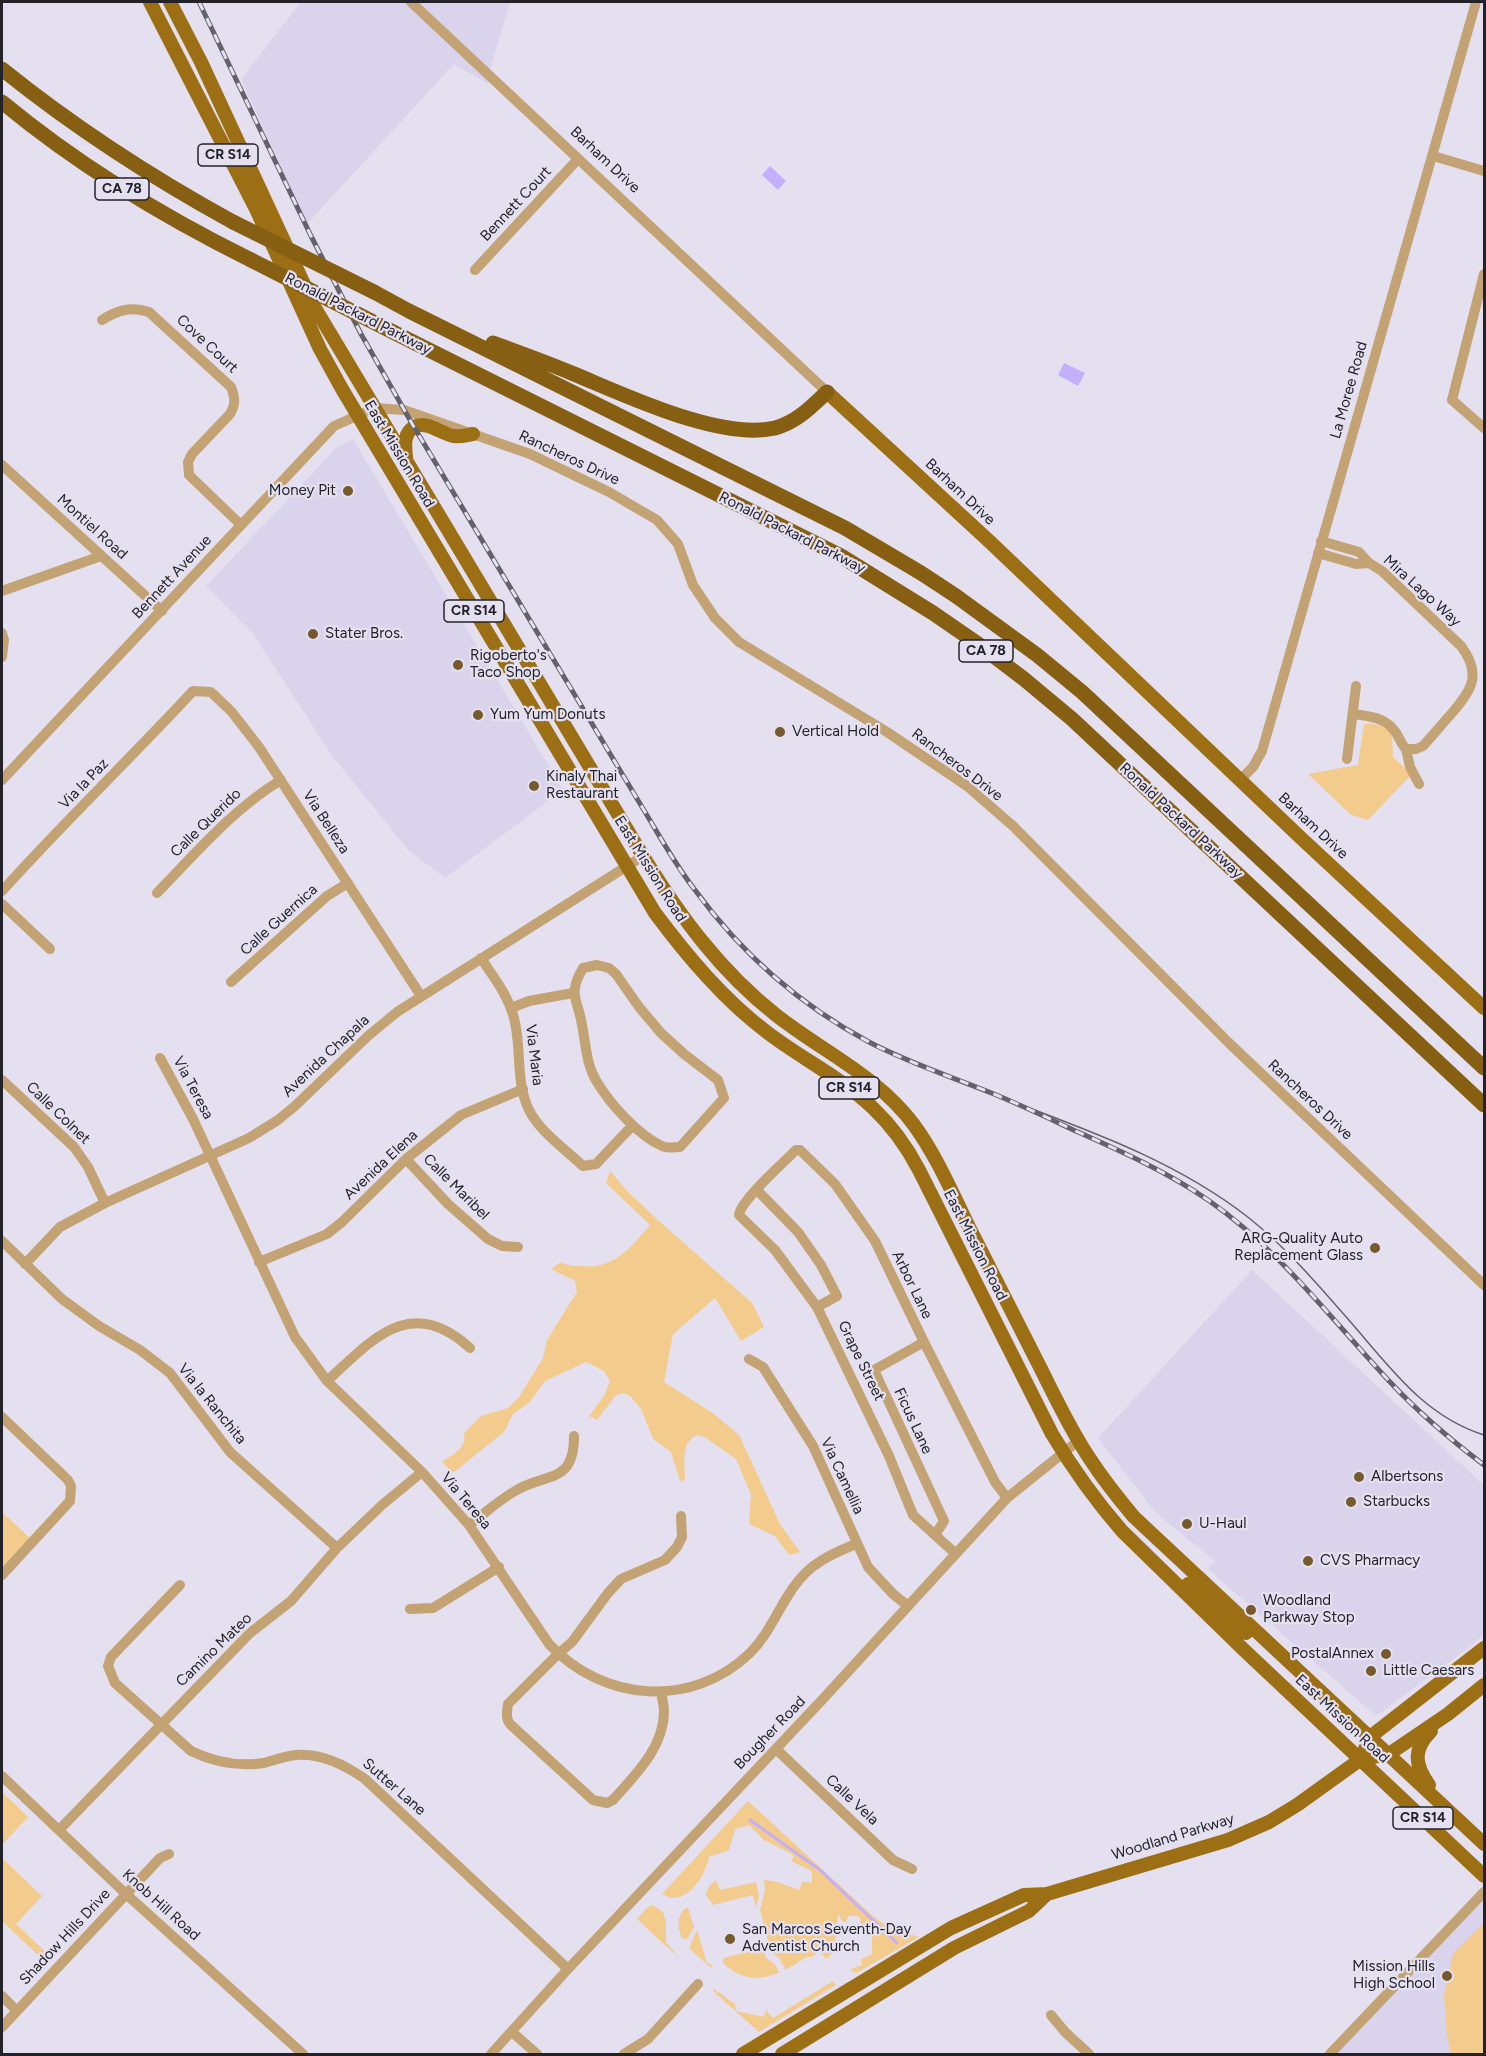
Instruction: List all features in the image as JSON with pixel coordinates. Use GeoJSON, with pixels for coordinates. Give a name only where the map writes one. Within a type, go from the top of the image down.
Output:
{"type":"FeatureCollection","features":[{"type":"Feature","properties":{"kind":"highway","name":"Ronald Packard Parkway"},"geometry":{"type":"LineString","coordinates":[[2,69],[106,147],[180,193],[409,311],[845,528],[956,596],[1037,655],[1082,692],[1485,1068]]}},
{"type":"Feature","properties":{"kind":"highway","name":"Ronald Packard Parkway"},"geometry":{"type":"LineString","coordinates":[[2,102],[49,139],[123,189],[193,231],[841,556],[933,613],[1024,679],[1072,719],[1485,1105]]}},
{"type":"Feature","properties":{"kind":"highway"},"geometry":{"type":"LineString","coordinates":[[409,311],[646,403],[711,424],[756,430],[773,428],[799,417],[827,392]]}},
{"type":"Feature","properties":{"kind":"main road","name":"East Mission Road"},"geometry":{"type":"LineString","coordinates":[[150,2],[256,209],[320,348],[358,416],[655,913],[703,972],[734,1004],[767,1032],[856,1093],[888,1124],[905,1146],[1063,1453],[1094,1498],[1122,1531],[1244,1650],[1485,1876]]}},
{"type":"Feature","properties":{"kind":"main road","name":"East Mission Road"},"geometry":{"type":"LineString","coordinates":[[170,2],[201,62],[315,308],[643,856],[684,918],[702,943],[724,967],[775,1014],[882,1089],[913,1125],[944,1176],[1078,1441],[1108,1485],[1134,1517],[1485,1844]]}},
{"type":"Feature","properties":{"kind":"main road","name":"Barham Drive"},"geometry":{"type":"LineString","coordinates":[[827,392],[990,541],[1240,780],[1485,1008]]}},
{"type":"Feature","properties":{"kind":"main road"},"geometry":{"type":"LineString","coordinates":[[406,459],[406,435],[418,425],[454,436],[473,434]]}},
{"type":"Feature","properties":{"kind":"main road"},"geometry":{"type":"LineString","coordinates":[[484,627],[493,626],[519,648]]}},
{"type":"Feature","properties":{"kind":"main road"},"geometry":{"type":"LineString","coordinates":[[1151,1560],[1175,1572],[1265,1649],[1273,1646]]}},
{"type":"Feature","properties":{"kind":"main road"},"geometry":{"type":"LineString","coordinates":[[1361,1759],[1370,1737],[1485,1648]]}},
{"type":"Feature","properties":{"kind":"main road","name":"Woodland Parkway"},"geometry":{"type":"LineString","coordinates":[[743,2055],[951,1928],[1024,1895],[1047,1894],[1228,1840],[1269,1822],[1361,1759],[1389,1754],[1448,1714],[1485,1685]]}},
{"type":"Feature","properties":{"kind":"main road"},"geometry":{"type":"LineString","coordinates":[[1444,1806],[1423,1776],[1417,1757],[1422,1740],[1448,1714]]}},
{"type":"Feature","properties":{"kind":"main road","name":"Woodland Parkway"},"geometry":{"type":"LineString","coordinates":[[785,2054],[954,1948],[1029,1911],[1047,1894]]}},
{"type":"Feature","properties":{"kind":"street","name":"Barham Drive"},"geometry":{"type":"LineString","coordinates":[[411,2],[827,392]]}},
{"type":"Feature","properties":{"kind":"street","name":"La Moree Road"},"geometry":{"type":"LineString","coordinates":[[1240,780],[1253,766],[1262,751],[1476,2]]}},
{"type":"Feature","properties":{"kind":"street"},"geometry":{"type":"LineString","coordinates":[[1433,156],[1485,171]]}},
{"type":"Feature","properties":{"kind":"street","name":"Bennett Court"},"geometry":{"type":"LineString","coordinates":[[475,270],[578,159]]}},
{"type":"Feature","properties":{"kind":"street"},"geometry":{"type":"LineString","coordinates":[[1485,274],[1452,400],[1485,428]]}},
{"type":"Feature","properties":{"kind":"street","name":"Cove Court"},"geometry":{"type":"LineString","coordinates":[[102,320],[114,312],[127,308],[149,312],[231,387],[235,398],[230,414],[192,454],[188,462],[189,475],[240,524]]}},
{"type":"Feature","properties":{"kind":"street","name":"Bennett Avenue"},"geometry":{"type":"LineString","coordinates":[[2,780],[334,426],[375,408]]}},
{"type":"Feature","properties":{"kind":"street","name":"Rancheros Drive"},"geometry":{"type":"LineString","coordinates":[[375,408],[405,410],[530,454],[609,492],[657,520],[678,544],[693,585],[715,618],[739,642],[887,732],[974,793],[1012,826],[1229,1043],[1485,1285]]}},
{"type":"Feature","properties":{"kind":"street","name":"Montiel Road"},"geometry":{"type":"LineString","coordinates":[[2,465],[162,611]]}},
{"type":"Feature","properties":{"kind":"street","name":"Mira Lago Way"},"geometry":{"type":"LineString","coordinates":[[1321,541],[1359,552],[1369,563],[1382,571],[1461,646],[1479,673],[1466,698],[1423,746],[1406,749]]}},
{"type":"Feature","properties":{"kind":"street","name":"Mira Lago Way"},"geometry":{"type":"LineString","coordinates":[[1318,553],[1356,564],[1369,563]]}},
{"type":"Feature","properties":{"kind":"street"},"geometry":{"type":"LineString","coordinates":[[2,591],[101,556]]}},
{"type":"Feature","properties":{"kind":"street"},"geometry":{"type":"LineString","coordinates":[[2,633],[4,640],[2,657]]}},
{"type":"Feature","properties":{"kind":"street"},"geometry":{"type":"LineString","coordinates":[[1347,759],[1356,686]]}},
{"type":"Feature","properties":{"kind":"street","name":"Via Belleza"},"geometry":{"type":"LineString","coordinates":[[188,697],[193,692],[211,692],[231,711],[281,780],[422,996]]}},
{"type":"Feature","properties":{"kind":"street","name":"Via la Paz"},"geometry":{"type":"LineString","coordinates":[[2,891],[188,697]]}},
{"type":"Feature","properties":{"kind":"street"},"geometry":{"type":"LineString","coordinates":[[1353,714],[1373,717],[1394,730],[1400,743],[1406,749],[1410,767],[1419,784]]}},
{"type":"Feature","properties":{"kind":"street","name":"Calle Querido"},"geometry":{"type":"LineString","coordinates":[[157,893],[239,810],[259,792],[281,780]]}},
{"type":"Feature","properties":{"kind":"street","name":"Avenida Chapala"},"geometry":{"type":"LineString","coordinates":[[25,1264],[60,1227],[105,1203],[249,1138],[278,1120],[397,1011],[643,856]]}},
{"type":"Feature","properties":{"kind":"street","name":"Calle Guernica"},"geometry":{"type":"LineString","coordinates":[[231,982],[327,896],[348,883]]}},
{"type":"Feature","properties":{"kind":"street"},"geometry":{"type":"LineString","coordinates":[[2,904],[50,949]]}},
{"type":"Feature","properties":{"kind":"street","name":"Via Maria"},"geometry":{"type":"LineString","coordinates":[[481,958],[507,996],[515,1020],[523,1089],[528,1109],[538,1123],[583,1166],[596,1164],[632,1126]]}},
{"type":"Feature","properties":{"kind":"street"},"geometry":{"type":"LineString","coordinates":[[597,964],[609,968],[661,1033],[718,1080],[724,1098],[683,1145],[668,1148],[662,1146],[632,1126],[596,1082],[585,1052],[582,1023],[573,993],[576,980],[583,968],[597,964]]}},
{"type":"Feature","properties":{"kind":"street"},"geometry":{"type":"LineString","coordinates":[[511,1008],[529,1001],[573,993]]}},
{"type":"Feature","properties":{"kind":"street","name":"Via Teresa"},"geometry":{"type":"LineString","coordinates":[[160,1058],[193,1119],[295,1337],[327,1381],[422,1472],[469,1525],[558,1654],[592,1677],[627,1690],[661,1692],[698,1685],[717,1677],[749,1654],[765,1637],[793,1587],[803,1575],[826,1556],[856,1544]]}},
{"type":"Feature","properties":{"kind":"street","name":"Calle Colnet"},"geometry":{"type":"LineString","coordinates":[[2,1080],[74,1147],[88,1167],[105,1203]]}},
{"type":"Feature","properties":{"kind":"street","name":"Avenida Elena"},"geometry":{"type":"LineString","coordinates":[[259,1262],[327,1234],[406,1159],[461,1115],[523,1089]]}},
{"type":"Feature","properties":{"kind":"street","name":"Arbor Lane"},"geometry":{"type":"LineString","coordinates":[[757,1190],[796,1150],[800,1150],[835,1184],[875,1241],[995,1482],[1007,1498]]}},
{"type":"Feature","properties":{"kind":"street","name":"Calle Maribel"},"geometry":{"type":"LineString","coordinates":[[406,1159],[448,1204],[488,1239],[502,1246],[518,1247]]}},
{"type":"Feature","properties":{"kind":"street"},"geometry":{"type":"LineString","coordinates":[[757,1190],[798,1232],[837,1296],[817,1307]]}},
{"type":"Feature","properties":{"kind":"street","name":"Grape Street"},"geometry":{"type":"LineString","coordinates":[[757,1190],[740,1209],[739,1215],[775,1250],[817,1307],[889,1456],[913,1515],[956,1554]]}},
{"type":"Feature","properties":{"kind":"street","name":"Via la Ranchita"},"geometry":{"type":"LineString","coordinates":[[2,1241],[63,1299],[99,1326],[140,1350],[170,1373],[230,1452],[337,1548]]}},
{"type":"Feature","properties":{"kind":"street"},"geometry":{"type":"LineString","coordinates":[[327,1381],[378,1335],[401,1325],[422,1324],[446,1330],[470,1348]]}},
{"type":"Feature","properties":{"kind":"street","name":"Ficus Lane"},"geometry":{"type":"LineString","coordinates":[[924,1342],[873,1371],[944,1521],[935,1535]]}},
{"type":"Feature","properties":{"kind":"street","name":"Via Camellia"},"geometry":{"type":"LineString","coordinates":[[748,1359],[763,1367],[813,1446],[868,1567],[893,1594],[908,1606]]}},
{"type":"Feature","properties":{"kind":"street"},"geometry":{"type":"LineString","coordinates":[[2,1417],[68,1480],[70,1502],[2,1575]]}},
{"type":"Feature","properties":{"kind":"street"},"geometry":{"type":"LineString","coordinates":[[469,1525],[514,1491],[526,1485],[555,1477],[571,1459],[574,1452],[574,1436]]}},
{"type":"Feature","properties":{"kind":"street","name":"Bougher Road"},"geometry":{"type":"LineString","coordinates":[[490,2055],[1007,1498],[1078,1441]]}},
{"type":"Feature","properties":{"kind":"street","name":"Camino Mateo"},"geometry":{"type":"LineString","coordinates":[[59,1830],[250,1633],[291,1601],[337,1548],[382,1505],[422,1472]]}},
{"type":"Feature","properties":{"kind":"street"},"geometry":{"type":"LineString","coordinates":[[661,1692],[664,1711],[652,1754],[613,1800],[607,1803],[593,1800],[508,1722],[506,1715],[508,1704],[572,1642],[621,1579],[665,1560],[677,1547],[682,1537],[681,1516]]}},
{"type":"Feature","properties":{"kind":"street"},"geometry":{"type":"LineString","coordinates":[[410,1609],[433,1608],[499,1567]]}},
{"type":"Feature","properties":{"kind":"street","name":"Sutter Lane"},"geometry":{"type":"LineString","coordinates":[[180,1585],[111,1657],[108,1666],[116,1683],[191,1751],[203,1757],[232,1765],[261,1763],[296,1755],[330,1759],[350,1768],[365,1779],[568,1969]]}},
{"type":"Feature","properties":{"kind":"street","name":"Calle Vela"},"geometry":{"type":"LineString","coordinates":[[776,1749],[893,1860],[912,1869]]}},
{"type":"Feature","properties":{"kind":"street","name":"Knob Hill Road"},"geometry":{"type":"LineString","coordinates":[[2,1776],[126,1894],[303,2055]]}},
{"type":"Feature","properties":{"kind":"street","name":"Shadow Hills Drive"},"geometry":{"type":"LineString","coordinates":[[2,2027],[160,1858],[169,1854]]}},
{"type":"Feature","properties":{"kind":"street"},"geometry":{"type":"LineString","coordinates":[[1330,2055],[1485,1892]]}},
{"type":"Feature","properties":{"kind":"street"},"geometry":{"type":"LineString","coordinates":[[624,2055],[648,2039],[698,1984]]}},
{"type":"Feature","properties":{"kind":"street"},"geometry":{"type":"LineString","coordinates":[[2,1996],[17,2011]]}},
{"type":"Feature","properties":{"kind":"street"},"geometry":{"type":"LineString","coordinates":[[1051,2014],[1065,2032],[1089,2055]]}},
{"type":"Feature","properties":{"kind":"street"},"geometry":{"type":"LineString","coordinates":[[512,2032],[537,2055]]}},
{"type":"Feature","properties":{"kind":"street"},"geometry":{"type":"LineString","coordinates":[[776,2035],[785,2054]]}},
{"type":"Feature","properties":{"kind":"shaded area"},"geometry":{"type":"Polygon","coordinates":[[[301,2],[510,2],[489,73],[488,84],[454,64],[307,224],[241,79],[301,2]]]}},
{"type":"Feature","properties":{"kind":"shaded area"},"geometry":{"type":"Polygon","coordinates":[[[770,166],[786,181],[778,190],[762,175],[770,166]]]}},
{"type":"Feature","properties":{"kind":"shaded area"},"geometry":{"type":"Polygon","coordinates":[[[1064,363],[1085,373],[1078,386],[1058,375],[1064,363]]]}},
{"type":"Feature","properties":{"kind":"shaded area"},"geometry":{"type":"Polygon","coordinates":[[[353,439],[563,790],[445,878],[408,850],[333,757],[253,634],[206,586],[336,448],[353,439]]]}},
{"type":"Feature","properties":{"kind":"shaded area"},"geometry":{"type":"Polygon","coordinates":[[[1364,724],[1379,726],[1392,733],[1393,757],[1410,776],[1368,820],[1351,815],[1308,774],[1358,765],[1364,724]]]}},
{"type":"Feature","properties":{"kind":"shaded area"},"geometry":{"type":"Polygon","coordinates":[[[610,1171],[628,1192],[659,1221],[752,1303],[764,1327],[741,1341],[715,1298],[673,1334],[664,1382],[714,1414],[739,1435],[780,1524],[800,1552],[789,1555],[775,1536],[749,1524],[751,1495],[736,1459],[706,1438],[698,1435],[688,1442],[685,1454],[685,1480],[680,1481],[671,1452],[653,1439],[641,1409],[630,1396],[624,1393],[616,1395],[597,1420],[589,1416],[604,1396],[610,1381],[604,1371],[586,1362],[545,1381],[529,1403],[513,1414],[504,1432],[453,1473],[442,1462],[461,1447],[464,1433],[481,1416],[508,1408],[519,1397],[543,1358],[547,1340],[577,1292],[575,1281],[551,1269],[561,1262],[570,1266],[592,1266],[612,1261],[628,1249],[650,1225],[606,1183],[610,1171]]]}},
{"type":"Feature","properties":{"kind":"shaded area"},"geometry":{"type":"Polygon","coordinates":[[[1252,1270],[1484,1485],[1484,1633],[1475,1643],[1376,1716],[1208,1569],[1215,1561],[1156,1513],[1098,1438],[1252,1270]]]}},
{"type":"Feature","properties":{"kind":"shaded area"},"geometry":{"type":"Polygon","coordinates":[[[2,1512],[30,1538],[2,1568],[2,1512]]]}},
{"type":"Feature","properties":{"kind":"shaded area"},"geometry":{"type":"Polygon","coordinates":[[[2,1792],[28,1817],[2,1845],[2,1792]]]}},
{"type":"Feature","properties":{"kind":"shaded area"},"geometry":{"type":"Polygon","coordinates":[[[748,1801],[874,1917],[890,1928],[919,1937],[856,1973],[850,1970],[862,1965],[861,1959],[872,1954],[872,1927],[861,1924],[860,1917],[849,1915],[846,1922],[842,1921],[838,1914],[834,1952],[826,1959],[820,1952],[806,1957],[786,1970],[779,1958],[771,1952],[760,1910],[765,1890],[764,1880],[799,1890],[803,1881],[812,1883],[812,1871],[791,1861],[794,1856],[764,1840],[749,1825],[735,1829],[729,1850],[709,1857],[701,1878],[685,1895],[671,1898],[662,1894],[748,1801]]]}},
{"type":"Feature","properties":{"kind":"shaded area"},"geometry":{"type":"Polygon","coordinates":[[[2,1858],[42,1896],[16,1924],[46,1952],[41,1958],[2,1921],[2,1858]]]}},
{"type":"Feature","properties":{"kind":"shaded area"},"geometry":{"type":"Polygon","coordinates":[[[716,1880],[720,1890],[756,1882],[759,1896],[756,1907],[753,1895],[713,1905],[706,1895],[709,1886],[716,1880]]]}},
{"type":"Feature","properties":{"kind":"shaded area","name":"Mission Hills High School"},"geometry":{"type":"Polygon","coordinates":[[[1482,1895],[1484,1897],[1484,2054],[1337,2054],[1482,1895]]]}},
{"type":"Feature","properties":{"kind":"shaded area"},"geometry":{"type":"Polygon","coordinates":[[[653,1905],[663,1912],[666,1923],[666,1942],[679,1958],[637,1919],[653,1905]]]}},
{"type":"Feature","properties":{"kind":"shaded area"},"geometry":{"type":"Polygon","coordinates":[[[685,1908],[688,1908],[694,1927],[687,1939],[682,1938],[679,1930],[680,1915],[685,1908]]]}},
{"type":"Feature","properties":{"kind":"shaded area"},"geometry":{"type":"Polygon","coordinates":[[[1484,1923],[1484,2054],[1451,2054],[1447,2036],[1444,1996],[1453,1954],[1484,1923]]]}},
{"type":"Feature","properties":{"kind":"shaded area"},"geometry":{"type":"Polygon","coordinates":[[[697,1930],[707,1963],[713,1965],[711,1968],[689,1948],[697,1930]]]}},
{"type":"Feature","properties":{"kind":"shaded area"},"geometry":{"type":"Polygon","coordinates":[[[764,1948],[766,1958],[775,1964],[779,1973],[757,1978],[743,1976],[723,1963],[723,1958],[764,1948]]]}},
{"type":"Feature","properties":{"kind":"shaded area"},"geometry":{"type":"Polygon","coordinates":[[[833,1981],[836,1985],[759,2032],[713,1991],[714,1989],[735,2004],[736,2011],[764,2017],[766,2010],[773,2018],[833,1981]]]}},
{"type":"Feature","properties":{"kind":"waterway"},"geometry":{"type":"LineString","coordinates":[[750,1820],[820,1870],[897,1943]]}},
{"type":"Feature","properties":{"kind":"tram line"},"geometry":{"type":"LineString","coordinates":[[1000,1097],[1129,1148],[1191,1179],[1221,1198],[1249,1218],[1291,1256],[1411,1390],[1445,1417],[1484,1435]]}},
{"type":"Feature","properties":{"kind":"railway"},"geometry":{"type":"LineString","coordinates":[[199,2],[311,236],[361,334],[414,427],[670,854],[695,890],[732,935],[773,976],[796,994],[869,1042],[1112,1147],[1161,1171],[1208,1200],[1259,1241],[1282,1263],[1413,1405],[1484,1465]]}},
{"type":"Feature","properties":{"kind":"place","name":"Money Pit"},"geometry":{"type":"Point","coordinates":[348,491]}},
{"type":"Feature","properties":{"kind":"place","name":"Stater Bros."},"geometry":{"type":"Point","coordinates":[313,634]}},
{"type":"Feature","properties":{"kind":"place","name":"Rigoberto's Taco Shop"},"geometry":{"type":"Point","coordinates":[458,665]}},
{"type":"Feature","properties":{"kind":"place","name":"Yum Yum Donuts"},"geometry":{"type":"Point","coordinates":[478,715]}},
{"type":"Feature","properties":{"kind":"place","name":"Vertical Hold"},"geometry":{"type":"Point","coordinates":[780,732]}},
{"type":"Feature","properties":{"kind":"place","name":"Kinaly Thai Restaurant"},"geometry":{"type":"Point","coordinates":[534,786]}},
{"type":"Feature","properties":{"kind":"place","name":"ARG-Quality Auto Replacement Glass"},"geometry":{"type":"Point","coordinates":[1375,1248]}},
{"type":"Feature","properties":{"kind":"place","name":"Albertsons"},"geometry":{"type":"Point","coordinates":[1359,1477]}},
{"type":"Feature","properties":{"kind":"place","name":"Starbucks"},"geometry":{"type":"Point","coordinates":[1351,1502]}},
{"type":"Feature","properties":{"kind":"place","name":"U-Haul"},"geometry":{"type":"Point","coordinates":[1187,1524]}},
{"type":"Feature","properties":{"kind":"place","name":"CVS Pharmacy"},"geometry":{"type":"Point","coordinates":[1308,1561]}},
{"type":"Feature","properties":{"kind":"place","name":"Woodland Parkway Stop"},"geometry":{"type":"Point","coordinates":[1251,1610]}},
{"type":"Feature","properties":{"kind":"place","name":"PostalAnnex"},"geometry":{"type":"Point","coordinates":[1386,1654]}},
{"type":"Feature","properties":{"kind":"place","name":"Little Caesars"},"geometry":{"type":"Point","coordinates":[1371,1671]}},
{"type":"Feature","properties":{"kind":"place","name":"San Marcos Seventh-Day Adventist Church"},"geometry":{"type":"Point","coordinates":[730,1939]}},
{"type":"Feature","properties":{"kind":"place","name":"Mission Hills High School"},"geometry":{"type":"Point","coordinates":[1447,1976]}}]}
